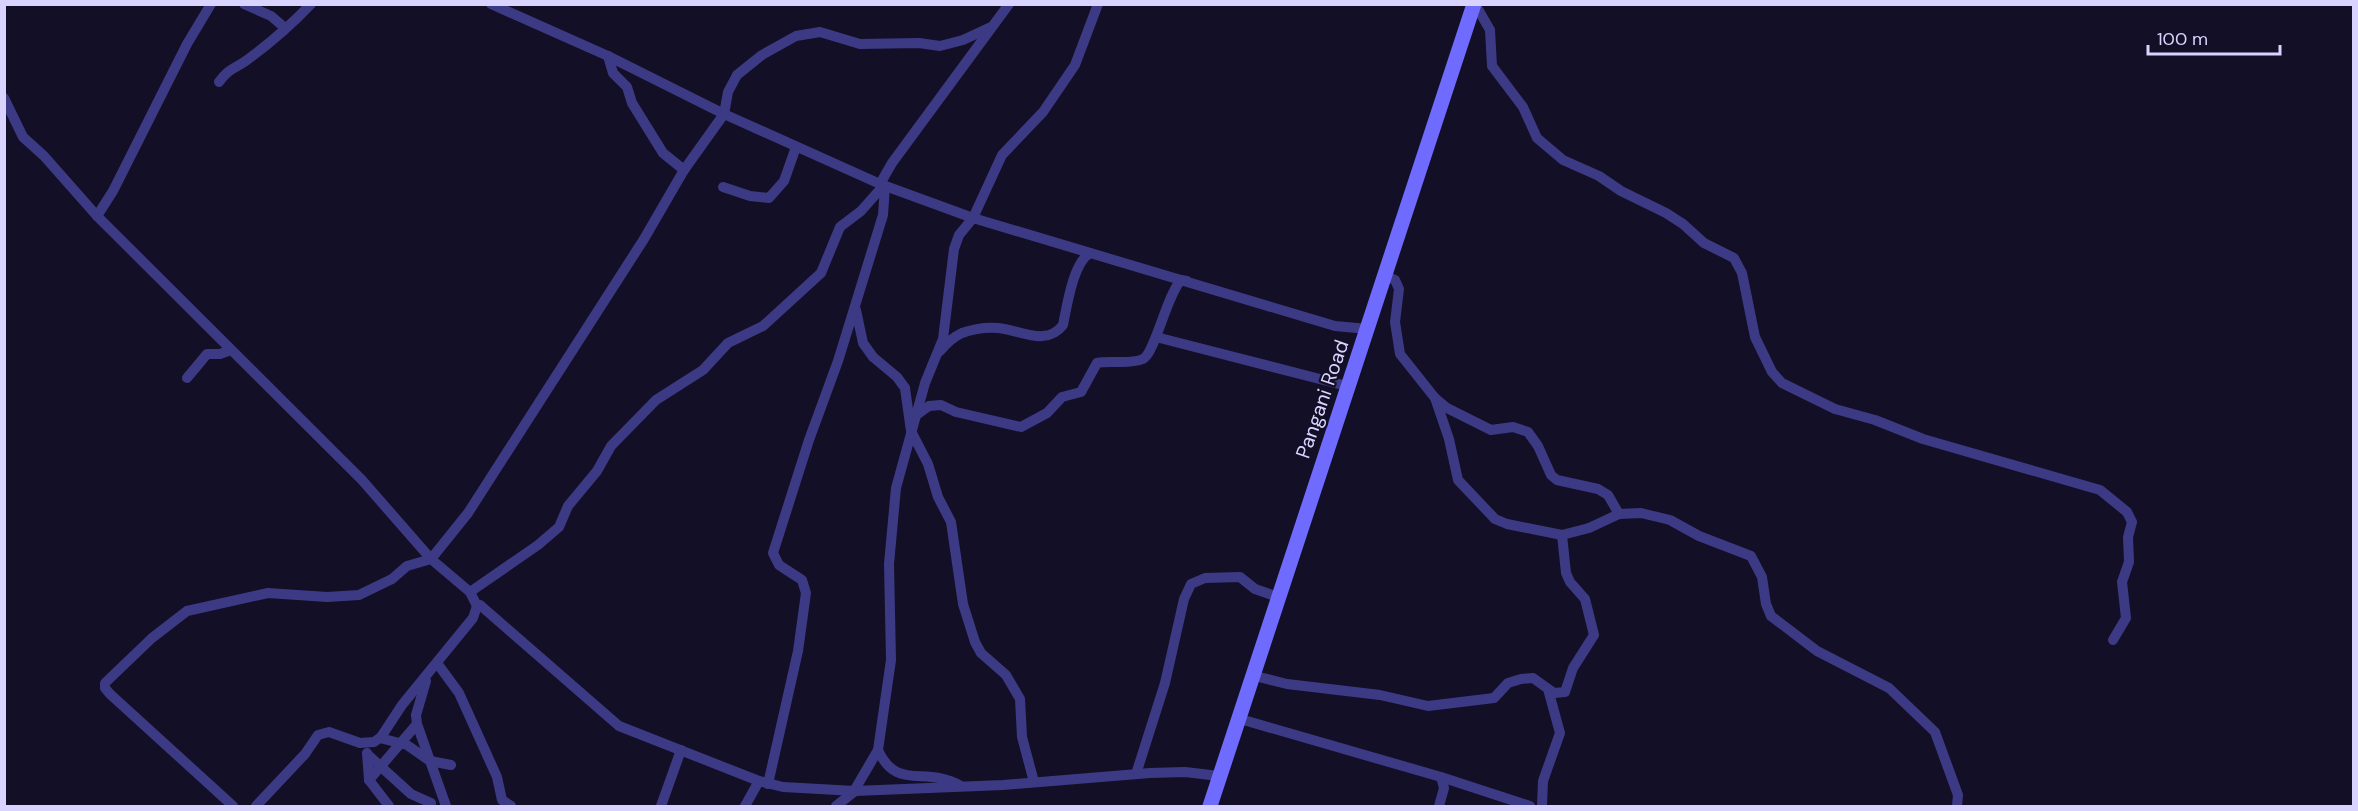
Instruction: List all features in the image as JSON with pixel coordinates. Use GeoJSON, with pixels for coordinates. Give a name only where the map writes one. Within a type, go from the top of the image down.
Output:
{"type":"FeatureCollection","features":[{"type":"Feature","properties":{"kind":"main road","name":"Pangani Road"},"geometry":{"type":"LineString","coordinates":[[1210,807],[1255,676],[1278,597],[1474,4]]}},
{"type":"Feature","properties":{"kind":"street"},"geometry":{"type":"LineString","coordinates":[[97,216],[113,190],[187,44],[211,4]]}},
{"type":"Feature","properties":{"kind":"street"},"geometry":{"type":"LineString","coordinates":[[244,4],[271,16],[285,28]]}},
{"type":"Feature","properties":{"kind":"street"},"geometry":{"type":"LineString","coordinates":[[219,82],[234,65],[246,61],[264,48],[311,4]]}},
{"type":"Feature","properties":{"kind":"street"},"geometry":{"type":"LineString","coordinates":[[491,4],[608,56],[724,114],[883,185],[973,218],[1335,326],[1368,329]]}},
{"type":"Feature","properties":{"kind":"street"},"geometry":{"type":"LineString","coordinates":[[470,592],[538,545],[558,527],[568,506],[597,471],[611,446],[656,400],[703,370],[728,343],[771,320],[785,303],[821,273],[840,227],[861,211],[883,185],[892,163],[1009,4]]}},
{"type":"Feature","properties":{"kind":"street"},"geometry":{"type":"LineString","coordinates":[[836,807],[854,791],[878,750],[891,660],[889,564],[896,488],[924,383],[939,351],[946,321],[954,249],[959,235],[973,218],[1002,155],[1043,112],[1075,65],[1098,4]]}},
{"type":"Feature","properties":{"kind":"street"},"geometry":{"type":"LineString","coordinates":[[1474,4],[1490,30],[1492,66],[1523,107],[1537,138],[1563,160],[1599,176],[1666,213],[1683,224],[1704,243],[1734,258],[1742,273],[1755,337],[1772,372],[1782,382],[1835,409],[1875,420],[1923,439],[2100,490],[2127,512],[2132,522],[2128,537],[2129,562],[2122,582],[2126,618],[2113,640]]}},
{"type":"Feature","properties":{"kind":"street"},"geometry":{"type":"LineString","coordinates":[[233,807],[110,694],[105,688],[105,683],[152,638],[187,611],[268,593],[327,597],[359,595],[392,579],[406,566],[430,559],[468,513],[644,238],[684,170],[724,114],[728,92],[737,75],[796,36],[820,33],[860,44],[940,46],[991,27]]}},
{"type":"Feature","properties":{"kind":"street"},"geometry":{"type":"LineString","coordinates":[[608,56],[613,73],[627,87],[632,103],[663,153],[684,170]]}},
{"type":"Feature","properties":{"kind":"street"},"geometry":{"type":"LineString","coordinates":[[4,98],[23,137],[44,156],[97,216],[362,480],[430,559],[470,592],[477,606],[473,618],[402,705],[380,738],[366,749]]}},
{"type":"Feature","properties":{"kind":"street"},"geometry":{"type":"LineString","coordinates":[[723,187],[769,198],[784,182],[796,147]]}},
{"type":"Feature","properties":{"kind":"street"},"geometry":{"type":"LineString","coordinates":[[745,807],[764,782],[798,651],[806,594],[801,580],[779,565],[773,553],[883,215],[883,185]]}},
{"type":"Feature","properties":{"kind":"street"},"geometry":{"type":"LineString","coordinates":[[939,351],[955,337],[981,328],[1000,328],[1040,337],[1058,332],[1063,325],[1079,267],[1084,256],[1090,253]]}},
{"type":"Feature","properties":{"kind":"street"},"geometry":{"type":"LineString","coordinates":[[1384,275],[1395,280],[1399,289],[1395,321],[1400,354],[1435,398],[1448,408],[1491,430],[1513,427],[1528,432],[1538,446],[1551,475],[1557,480],[1598,489],[1608,495],[1619,514]]}},
{"type":"Feature","properties":{"kind":"street"},"geometry":{"type":"LineString","coordinates":[[915,416],[929,406],[942,405],[956,412],[1016,426],[1026,425],[1038,416],[1047,413],[1062,397],[1081,392],[1097,363],[1142,359],[1151,351],[1161,316],[1176,286],[1180,280],[1186,281]]}},
{"type":"Feature","properties":{"kind":"street"},"geometry":{"type":"LineString","coordinates":[[855,306],[863,343],[873,357],[897,377],[905,388],[911,431],[928,464],[938,497],[951,522],[963,604],[975,642],[981,653],[1006,675],[1020,699],[1022,737],[1034,782]]}},
{"type":"Feature","properties":{"kind":"street"},"geometry":{"type":"LineString","coordinates":[[1156,337],[1347,386]]}},
{"type":"Feature","properties":{"kind":"street"},"geometry":{"type":"LineString","coordinates":[[187,378],[207,354],[220,354],[231,350]]}},
{"type":"Feature","properties":{"kind":"street"},"geometry":{"type":"LineString","coordinates":[[1435,398],[1449,439],[1454,467],[1464,489],[1495,519],[1508,524],[1562,535],[1589,528],[1619,514],[1656,515],[1751,556],[1762,577],[1766,604],[1771,615],[1817,651],[1889,688],[1935,732],[1958,795],[1957,807]]}},
{"type":"Feature","properties":{"kind":"street"},"geometry":{"type":"LineString","coordinates":[[1255,676],[1287,684],[1380,695],[1428,706],[1494,698],[1508,683],[1521,679],[1537,680],[1548,690],[1558,694],[1565,692],[1573,668],[1594,635],[1586,599],[1570,582],[1566,573],[1562,535]]}},
{"type":"Feature","properties":{"kind":"street"},"geometry":{"type":"LineString","coordinates":[[1136,774],[1165,683],[1184,599],[1191,584],[1205,578],[1240,578],[1255,589],[1278,597]]}},
{"type":"Feature","properties":{"kind":"street"},"geometry":{"type":"LineString","coordinates":[[477,606],[480,605],[619,726],[764,782],[794,789],[854,791],[1185,772],[1219,776]]}},
{"type":"Feature","properties":{"kind":"street"},"geometry":{"type":"LineString","coordinates":[[437,663],[459,693],[497,777],[502,800],[511,807]]}},
{"type":"Feature","properties":{"kind":"street"},"geometry":{"type":"LineString","coordinates":[[426,677],[416,715],[417,724],[446,807]]}},
{"type":"Feature","properties":{"kind":"street"},"geometry":{"type":"LineString","coordinates":[[1542,807],[1543,781],[1560,733],[1548,690]]}},
{"type":"Feature","properties":{"kind":"street"},"geometry":{"type":"LineString","coordinates":[[1240,718],[1441,777],[1530,807]]}},
{"type":"Feature","properties":{"kind":"street"},"geometry":{"type":"LineString","coordinates":[[369,780],[417,724]]}},
{"type":"Feature","properties":{"kind":"street"},"geometry":{"type":"LineString","coordinates":[[256,807],[305,754],[318,735],[328,732],[366,749],[411,794],[431,803]]}},
{"type":"Feature","properties":{"kind":"street"},"geometry":{"type":"LineString","coordinates":[[380,738],[402,743],[430,761],[451,765]]}},
{"type":"Feature","properties":{"kind":"street"},"geometry":{"type":"LineString","coordinates":[[366,749],[369,780],[389,807]]}},
{"type":"Feature","properties":{"kind":"street"},"geometry":{"type":"LineString","coordinates":[[661,807],[681,750]]}},
{"type":"Feature","properties":{"kind":"street"},"geometry":{"type":"LineString","coordinates":[[878,750],[888,768],[897,774],[946,777],[962,786]]}},
{"type":"Feature","properties":{"kind":"street"},"geometry":{"type":"LineString","coordinates":[[1439,807],[1444,788],[1441,777]]}}]}
